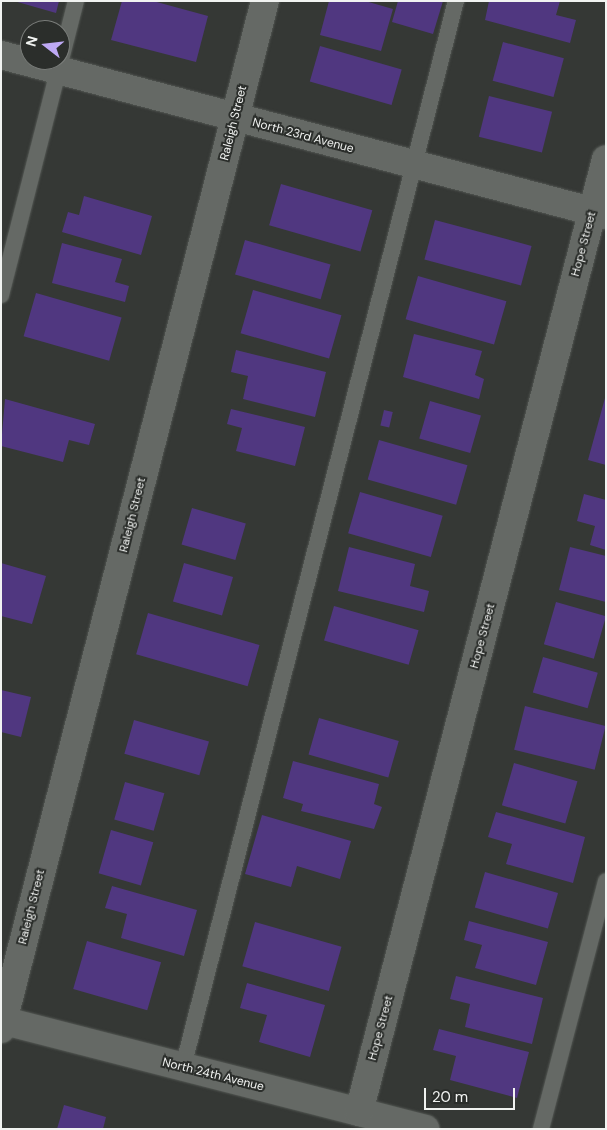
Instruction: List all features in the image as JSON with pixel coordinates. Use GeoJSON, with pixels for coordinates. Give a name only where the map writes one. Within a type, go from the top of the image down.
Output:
{"type":"FeatureCollection","features":[{"type":"Feature","properties":{"kind":"street","name":"Raleigh Street"},"geometry":{"type":"LineString","coordinates":[[2,1023],[265,1]]}},
{"type":"Feature","properties":{"kind":"street","name":"North 23rd Avenue"},"geometry":{"type":"LineString","coordinates":[[1,54],[20,59]]}},
{"type":"Feature","properties":{"kind":"street","name":"North 23rd Avenue"},"geometry":{"type":"LineString","coordinates":[[59,70],[599,213]]}},
{"type":"Feature","properties":{"kind":"street","name":"Hope Street"},"geometry":{"type":"LineString","coordinates":[[359,1112],[599,213],[606,159]]}},
{"type":"Feature","properties":{"kind":"street","name":"North 24th Avenue"},"geometry":{"type":"LineString","coordinates":[[2,1023],[425,1129]]}},
{"type":"Feature","properties":{"kind":"lane"},"geometry":{"type":"LineString","coordinates":[[70,25],[76,1]]}},
{"type":"Feature","properties":{"kind":"lane"},"geometry":{"type":"LineString","coordinates":[[183,1067],[456,1]]}},
{"type":"Feature","properties":{"kind":"lane"},"geometry":{"type":"LineString","coordinates":[[1,295],[59,70]]}},
{"type":"Feature","properties":{"kind":"lane"},"geometry":{"type":"LineString","coordinates":[[541,1129],[606,881]]}},
{"type":"Feature","properties":{"kind":"building"},"geometry":{"type":"Polygon","coordinates":[[[14,1],[59,1],[56,13],[14,1]]]}},
{"type":"Feature","properties":{"kind":"building"},"geometry":{"type":"Polygon","coordinates":[[[122,1],[153,1],[208,16],[196,62],[111,40],[122,1]]]}},
{"type":"Feature","properties":{"kind":"building"},"geometry":{"type":"Polygon","coordinates":[[[329,1],[365,1],[393,9],[381,51],[320,35],[329,1]]]}},
{"type":"Feature","properties":{"kind":"building"},"geometry":{"type":"Polygon","coordinates":[[[398,1],[443,1],[433,34],[392,22],[398,1]]]}},
{"type":"Feature","properties":{"kind":"building"},"geometry":{"type":"Polygon","coordinates":[[[489,1],[560,1],[556,15],[576,20],[570,43],[485,20],[489,1]]]}},
{"type":"Feature","properties":{"kind":"building"},"geometry":{"type":"Polygon","coordinates":[[[503,42],[564,58],[554,97],[493,81],[503,42]]]}},
{"type":"Feature","properties":{"kind":"building"},"geometry":{"type":"Polygon","coordinates":[[[320,46],[402,69],[392,105],[310,82],[320,46]]]}},
{"type":"Feature","properties":{"kind":"building"},"geometry":{"type":"Polygon","coordinates":[[[489,96],[552,112],[542,152],[479,137],[489,96]]]}},
{"type":"Feature","properties":{"kind":"building"},"geometry":{"type":"Polygon","coordinates":[[[281,184],[372,210],[360,252],[269,225],[281,184]]]}},
{"type":"Feature","properties":{"kind":"building"},"geometry":{"type":"Polygon","coordinates":[[[84,196],[152,216],[141,255],[62,232],[68,212],[79,215],[84,196]]]}},
{"type":"Feature","properties":{"kind":"building"},"geometry":{"type":"Polygon","coordinates":[[[435,220],[532,246],[521,285],[424,260],[435,220]]]}},
{"type":"Feature","properties":{"kind":"building"},"geometry":{"type":"Polygon","coordinates":[[[245,240],[331,265],[321,299],[235,275],[245,240]]]}},
{"type":"Feature","properties":{"kind":"building"},"geometry":{"type":"Polygon","coordinates":[[[62,243],[122,259],[115,282],[129,286],[125,302],[52,283],[62,243]]]}},
{"type":"Feature","properties":{"kind":"building"},"geometry":{"type":"Polygon","coordinates":[[[418,276],[506,301],[494,345],[406,319],[418,276]]]}},
{"type":"Feature","properties":{"kind":"building"},"geometry":{"type":"Polygon","coordinates":[[[253,290],[341,315],[329,359],[241,333],[253,290]]]}},
{"type":"Feature","properties":{"kind":"building"},"geometry":{"type":"Polygon","coordinates":[[[36,293],[122,318],[109,361],[24,336],[36,293]]]}},
{"type":"Feature","properties":{"kind":"building"},"geometry":{"type":"Polygon","coordinates":[[[414,334],[482,351],[475,375],[484,379],[479,399],[403,377],[414,334]]]}},
{"type":"Feature","properties":{"kind":"building"},"geometry":{"type":"Polygon","coordinates":[[[236,350],[326,372],[315,417],[243,399],[248,376],[231,372],[236,350]]]}},
{"type":"Feature","properties":{"kind":"building"},"geometry":{"type":"Polygon","coordinates":[[[5,399],[95,424],[89,445],[69,440],[63,462],[1,446],[5,399]]]}},
{"type":"Feature","properties":{"kind":"building"},"geometry":{"type":"Polygon","coordinates":[[[606,399],[606,465],[588,460],[606,399]]]}},
{"type":"Feature","properties":{"kind":"building"},"geometry":{"type":"Polygon","coordinates":[[[430,401],[481,416],[470,453],[419,438],[430,401]]]}},
{"type":"Feature","properties":{"kind":"building"},"geometry":{"type":"Polygon","coordinates":[[[231,409],[305,427],[295,466],[236,451],[242,428],[227,424],[231,409]]]}},
{"type":"Feature","properties":{"kind":"building"},"geometry":{"type":"Polygon","coordinates":[[[384,410],[393,412],[389,428],[380,426],[384,410]]]}},
{"type":"Feature","properties":{"kind":"building"},"geometry":{"type":"Polygon","coordinates":[[[379,440],[467,465],[456,505],[368,479],[379,440]]]}},
{"type":"Feature","properties":{"kind":"building"},"geometry":{"type":"Polygon","coordinates":[[[360,492],[443,516],[431,557],[348,533],[360,492]]]}},
{"type":"Feature","properties":{"kind":"building"},"geometry":{"type":"Polygon","coordinates":[[[584,494],[606,500],[606,550],[590,545],[595,526],[577,521],[584,494]]]}},
{"type":"Feature","properties":{"kind":"building"},"geometry":{"type":"Polygon","coordinates":[[[192,508],[246,523],[235,560],[182,545],[192,508]]]}},
{"type":"Feature","properties":{"kind":"building"},"geometry":{"type":"Polygon","coordinates":[[[349,547],[415,564],[410,586],[429,591],[424,612],[338,591],[349,547]]]}},
{"type":"Feature","properties":{"kind":"building"},"geometry":{"type":"Polygon","coordinates":[[[570,547],[606,556],[606,602],[559,590],[570,547]]]}},
{"type":"Feature","properties":{"kind":"building"},"geometry":{"type":"Polygon","coordinates":[[[1,563],[46,576],[32,624],[1,616],[1,563]]]}},
{"type":"Feature","properties":{"kind":"building"},"geometry":{"type":"Polygon","coordinates":[[[184,563],[233,577],[222,616],[173,601],[184,563]]]}},
{"type":"Feature","properties":{"kind":"building"},"geometry":{"type":"Polygon","coordinates":[[[556,602],[606,616],[594,659],[544,644],[556,602]]]}},
{"type":"Feature","properties":{"kind":"building"},"geometry":{"type":"Polygon","coordinates":[[[334,606],[419,630],[409,665],[324,641],[334,606]]]}},
{"type":"Feature","properties":{"kind":"building"},"geometry":{"type":"Polygon","coordinates":[[[148,613],[260,645],[248,686],[136,654],[148,613]]]}},
{"type":"Feature","properties":{"kind":"building"},"geometry":{"type":"Polygon","coordinates":[[[543,657],[598,673],[588,708],[533,693],[543,657]]]}},
{"type":"Feature","properties":{"kind":"building"},"geometry":{"type":"Polygon","coordinates":[[[1,690],[31,697],[21,737],[1,732],[1,690]]]}},
{"type":"Feature","properties":{"kind":"building"},"geometry":{"type":"Polygon","coordinates":[[[525,706],[606,726],[595,770],[514,750],[525,706]]]}},
{"type":"Feature","properties":{"kind":"building"},"geometry":{"type":"Polygon","coordinates":[[[319,718],[399,741],[388,777],[309,755],[319,718]]]}},
{"type":"Feature","properties":{"kind":"building"},"geometry":{"type":"Polygon","coordinates":[[[134,720],[209,741],[199,775],[124,754],[134,720]]]}},
{"type":"Feature","properties":{"kind":"building"},"geometry":{"type":"Polygon","coordinates":[[[293,761],[379,784],[374,804],[382,807],[374,829],[301,811],[303,804],[283,798],[293,761]]]}},
{"type":"Feature","properties":{"kind":"building"},"geometry":{"type":"Polygon","coordinates":[[[514,763],[577,781],[565,823],[502,805],[514,763]]]}},
{"type":"Feature","properties":{"kind":"building"},"geometry":{"type":"Polygon","coordinates":[[[125,782],[164,793],[154,831],[114,819],[125,782]]]}},
{"type":"Feature","properties":{"kind":"building"},"geometry":{"type":"Polygon","coordinates":[[[496,812],[585,837],[573,883],[506,864],[512,844],[488,837],[496,812]]]}},
{"type":"Feature","properties":{"kind":"building"},"geometry":{"type":"Polygon","coordinates":[[[262,815],[351,841],[340,879],[297,866],[291,887],[245,874],[262,815]]]}},
{"type":"Feature","properties":{"kind":"building"},"geometry":{"type":"Polygon","coordinates":[[[111,830],[153,842],[141,885],[99,873],[111,830]]]}},
{"type":"Feature","properties":{"kind":"building"},"geometry":{"type":"Polygon","coordinates":[[[485,872],[558,893],[548,929],[475,908],[485,872]]]}},
{"type":"Feature","properties":{"kind":"building"},"geometry":{"type":"Polygon","coordinates":[[[112,886],[197,910],[184,956],[121,938],[127,914],[105,908],[112,886]]]}},
{"type":"Feature","properties":{"kind":"building"},"geometry":{"type":"Polygon","coordinates":[[[469,921],[548,942],[536,985],[475,968],[482,945],[464,940],[469,921]]]}},
{"type":"Feature","properties":{"kind":"building"},"geometry":{"type":"Polygon","coordinates":[[[255,922],[342,947],[329,991],[242,966],[255,922]]]}},
{"type":"Feature","properties":{"kind":"building"},"geometry":{"type":"Polygon","coordinates":[[[87,941],[161,962],[147,1010],[73,989],[87,941]]]}},
{"type":"Feature","properties":{"kind":"building"},"geometry":{"type":"Polygon","coordinates":[[[456,976],[543,998],[532,1044],[465,1027],[470,1004],[450,999],[456,976]]]}},
{"type":"Feature","properties":{"kind":"building"},"geometry":{"type":"Polygon","coordinates":[[[247,983],[325,1005],[310,1057],[259,1042],[267,1015],[240,1008],[247,983]]]}},
{"type":"Feature","properties":{"kind":"building"},"geometry":{"type":"Polygon","coordinates":[[[439,1029],[529,1052],[517,1098],[450,1080],[456,1056],[433,1050],[439,1029]]]}},
{"type":"Feature","properties":{"kind":"building"},"geometry":{"type":"Polygon","coordinates":[[[64,1105],[106,1117],[103,1129],[57,1129],[64,1105]]]}}]}
